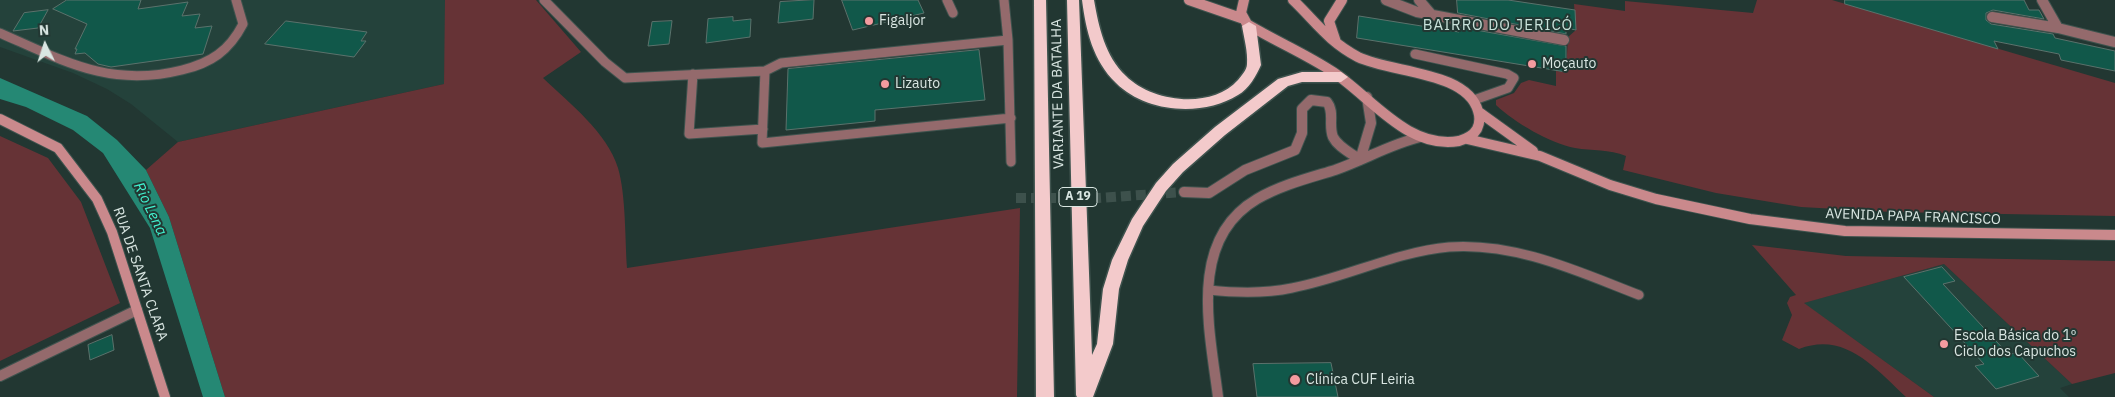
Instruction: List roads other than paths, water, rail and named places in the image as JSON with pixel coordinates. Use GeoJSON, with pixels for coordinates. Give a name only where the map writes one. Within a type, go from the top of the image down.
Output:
{"type":"FeatureCollection","features":[{"type":"Feature","properties":{"kind":"highway","name":"VARIANTE DA BATALHA"},"geometry":{"type":"LineString","coordinates":[[1040,0],[1045,397]]}},
{"type":"Feature","properties":{"kind":"highway","name":"VARIANTE DA BATALHA"},"geometry":{"type":"LineString","coordinates":[[1073,0],[1085,396]]}},
{"type":"Feature","properties":{"kind":"highway"},"geometry":{"type":"LineString","coordinates":[[1088,0],[1092,29],[1098,50],[1122,82],[1139,93],[1176,103],[1213,100],[1226,95],[1240,86],[1254,65],[1245,22]]}},
{"type":"Feature","properties":{"kind":"highway"},"geometry":{"type":"LineString","coordinates":[[1085,396],[1105,344],[1108,309],[1120,260],[1137,223],[1162,187],[1178,168],[1220,131],[1284,82],[1302,77],[1341,77]]}},
{"type":"Feature","properties":{"kind":"main road"},"geometry":{"type":"LineString","coordinates":[[1189,0],[1245,22],[1341,77],[1420,137],[1442,142],[1456,142],[1467,139],[1478,128],[1479,112],[1474,100],[1457,86],[1369,61],[1336,42],[1313,23],[1293,0]]}},
{"type":"Feature","properties":{"kind":"main road"},"geometry":{"type":"LineString","coordinates":[[1244,0],[1240,11],[1245,22]]}},
{"type":"Feature","properties":{"kind":"main road"},"geometry":{"type":"LineString","coordinates":[[1337,0],[1343,0]]}},
{"type":"Feature","properties":{"kind":"main road"},"geometry":{"type":"LineString","coordinates":[[1336,42],[1329,21],[1343,0]]}},
{"type":"Feature","properties":{"kind":"main road","name":"AVENIDA PAPA FRANCISCO"},"geometry":{"type":"LineString","coordinates":[[1479,112],[1540,156]]}},
{"type":"Feature","properties":{"kind":"main road","name":"RUA DE SANTA CLARA"},"geometry":{"type":"LineString","coordinates":[[0,118],[58,148],[97,199],[112,232],[165,397]]}},
{"type":"Feature","properties":{"kind":"main road","name":"AVENIDA PAPA FRANCISCO"},"geometry":{"type":"LineString","coordinates":[[1467,139],[1540,156],[1610,185],[1656,199],[1716,213],[1776,223],[1845,231],[2115,235]]}},
{"type":"Feature","properties":{"kind":"street"},"geometry":{"type":"LineString","coordinates":[[1386,0],[1417,12],[1564,40]]}},
{"type":"Feature","properties":{"kind":"street"},"geometry":{"type":"LineString","coordinates":[[1419,0],[1431,14]]}},
{"type":"Feature","properties":{"kind":"street"},"geometry":{"type":"LineString","coordinates":[[2042,0],[2058,28]]}},
{"type":"Feature","properties":{"kind":"street"},"geometry":{"type":"LineString","coordinates":[[1992,17],[2058,28],[2114,42]]}},
{"type":"Feature","properties":{"kind":"street"},"geometry":{"type":"LineString","coordinates":[[1360,160],[1370,123],[1367,97]]}},
{"type":"Feature","properties":{"kind":"street"},"geometry":{"type":"LineString","coordinates":[[1184,192],[1209,193],[1257,164],[1295,150],[1302,132],[1302,109],[1312,100],[1322,100],[1328,104],[1333,114],[1331,128],[1334,138],[1360,160]]}},
{"type":"Feature","properties":{"kind":"street"},"geometry":{"type":"LineString","coordinates":[[1218,397],[1209,290],[1210,268],[1219,238],[1241,210],[1253,200],[1282,186],[1338,169],[1420,137]]}},
{"type":"Feature","properties":{"kind":"street"},"geometry":{"type":"LineString","coordinates":[[0,376],[137,310]]}},
{"type":"Feature","properties":{"kind":"lane"},"geometry":{"type":"LineString","coordinates":[[0,33],[94,71],[128,77],[147,76],[194,67],[225,52],[236,40],[243,24],[236,0]]}},
{"type":"Feature","properties":{"kind":"lane"},"geometry":{"type":"LineString","coordinates":[[544,0],[598,55],[625,78],[764,71],[781,63],[1008,40]]}},
{"type":"Feature","properties":{"kind":"lane"},"geometry":{"type":"LineString","coordinates":[[947,0],[954,13]]}},
{"type":"Feature","properties":{"kind":"lane"},"geometry":{"type":"LineString","coordinates":[[1004,0],[1008,40],[1011,162]]}},
{"type":"Feature","properties":{"kind":"lane"},"geometry":{"type":"LineString","coordinates":[[1416,54],[1507,74],[1514,78],[1508,88],[1474,100]]}},
{"type":"Feature","properties":{"kind":"lane"},"geometry":{"type":"LineString","coordinates":[[764,71],[762,143],[1011,118]]}},
{"type":"Feature","properties":{"kind":"lane"},"geometry":{"type":"LineString","coordinates":[[693,74],[689,134],[763,129]]}},
{"type":"Feature","properties":{"kind":"lane"},"geometry":{"type":"LineString","coordinates":[[1209,290],[1270,292],[1431,249],[1485,246],[1526,253],[1638,295]]}},
{"type":"Feature","properties":{"kind":"water","name":"Rio Lena"},"geometry":{"type":"Polygon","coordinates":[[[0,78],[87,116],[117,140],[146,170],[169,217],[225,397],[203,397],[150,228],[103,153],[73,130],[26,107],[0,99],[0,78]]]}},
{"type":"Feature","properties":{"kind":"tunnel"},"geometry":{"type":"LineString","coordinates":[[1016,198],[1098,198],[1184,192]]}},
{"type":"Feature","properties":{"kind":"place","name":"Figaljor"},"geometry":{"type":"Point","coordinates":[869,21]}},
{"type":"Feature","properties":{"kind":"place","name":"Moçauto"},"geometry":{"type":"Point","coordinates":[1532,64]}},
{"type":"Feature","properties":{"kind":"place","name":"Lizauto"},"geometry":{"type":"Point","coordinates":[885,84]}},
{"type":"Feature","properties":{"kind":"place","name":"Escola Básica do 1º Ciclo dos Capuchos"},"geometry":{"type":"Point","coordinates":[1944,344]}},
{"type":"Feature","properties":{"kind":"place","name":"Clínica CUF Leiria"},"geometry":{"type":"Point","coordinates":[1295,380]}},
{"type":"Feature","properties":{"kind":"district","name":"BAIRRO DO JERICÓ"},"geometry":{"type":"Point","coordinates":[1498,26]}}]}
